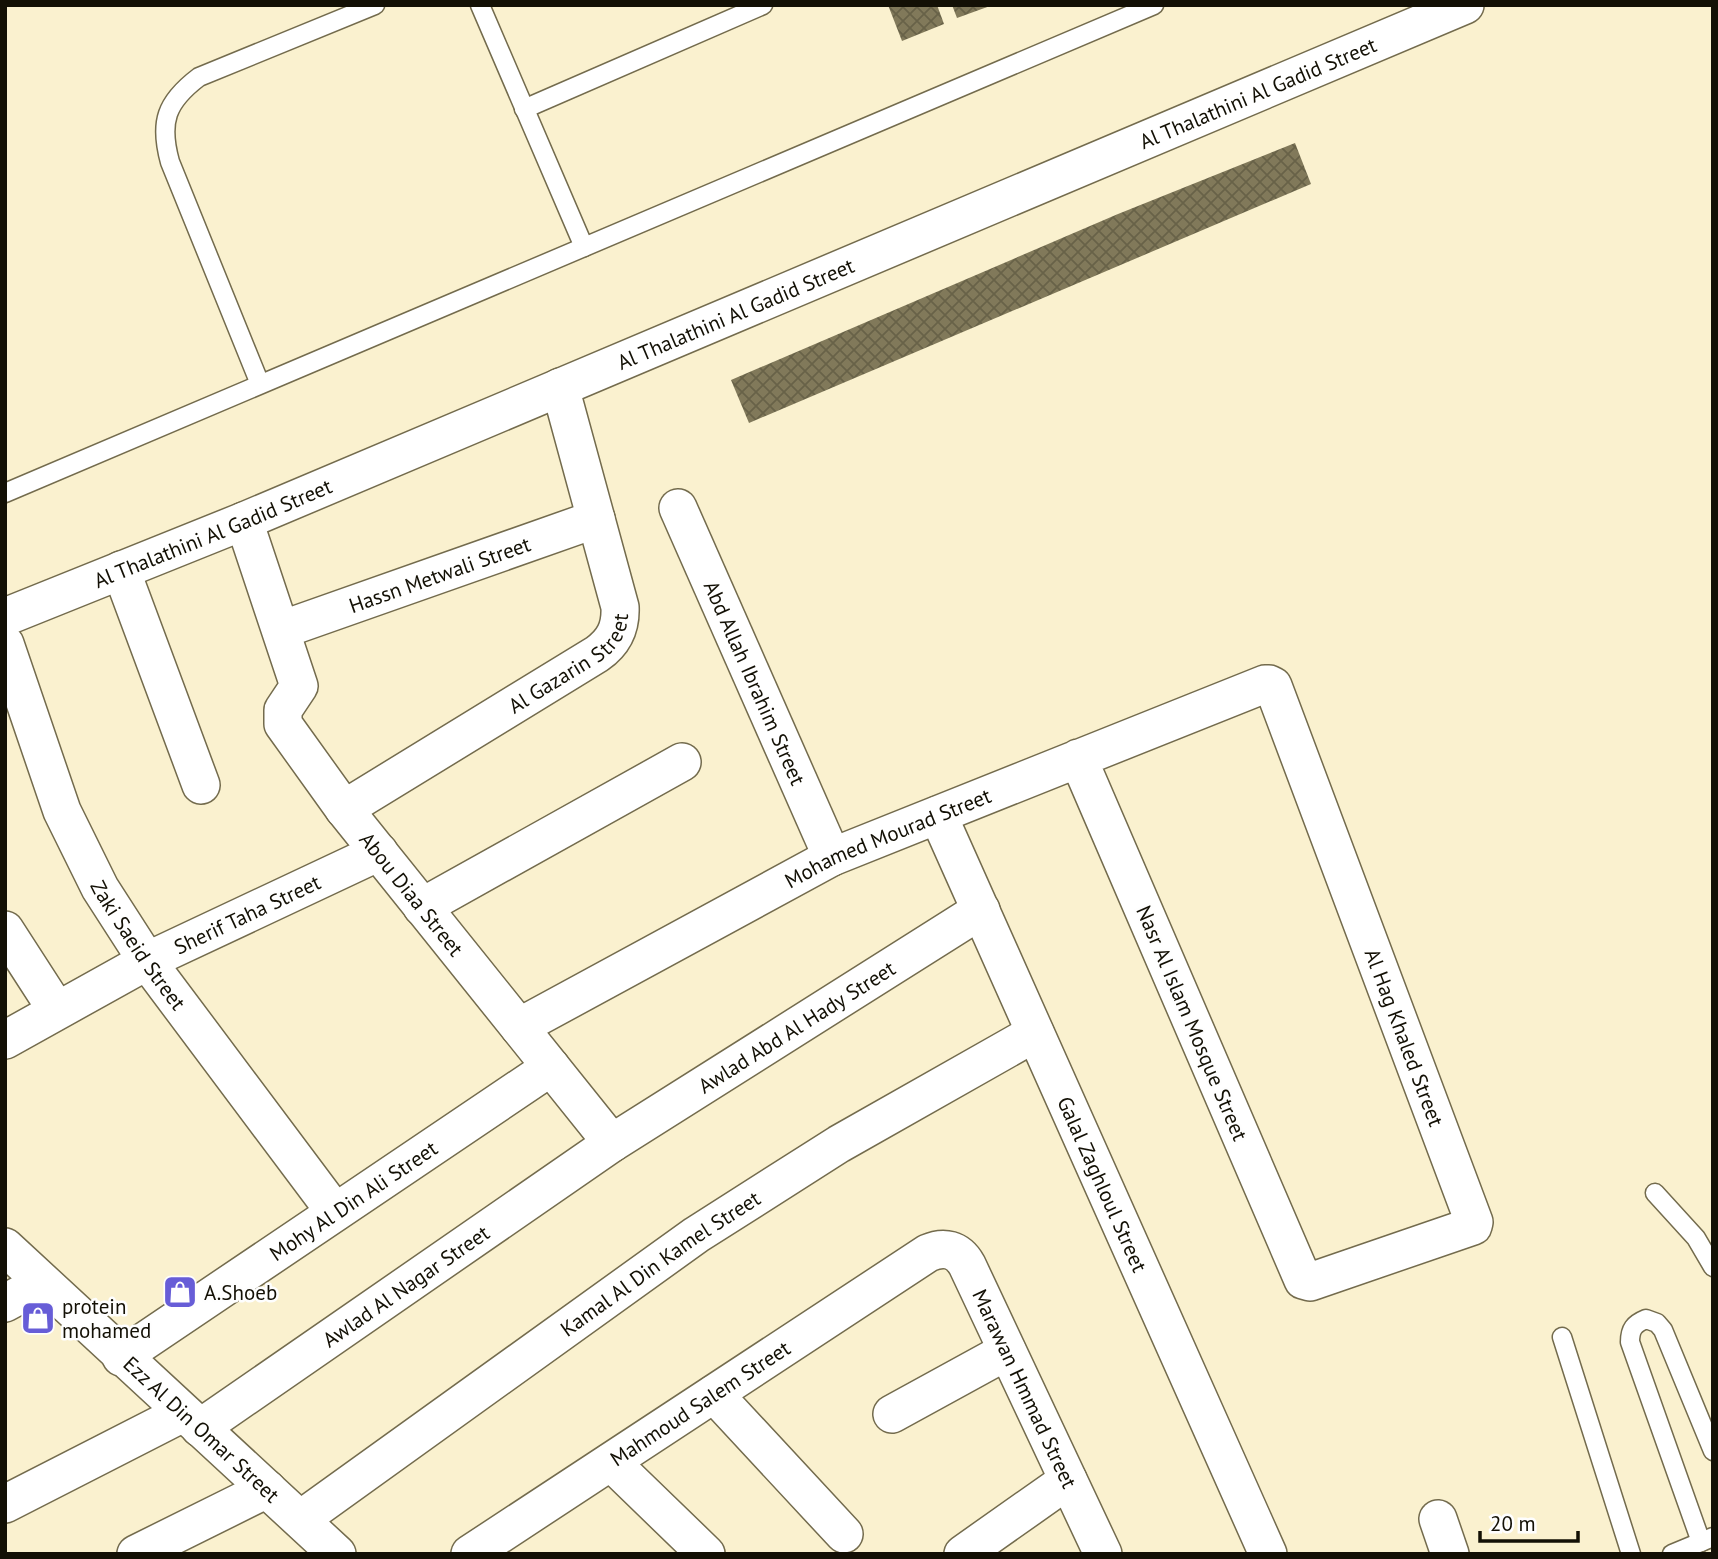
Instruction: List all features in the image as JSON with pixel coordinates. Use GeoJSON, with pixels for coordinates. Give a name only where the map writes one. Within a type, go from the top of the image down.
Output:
{"type":"FeatureCollection","features":[{"type":"Feature","properties":{"kind":"street","name":"Al Thalathini Al Gadid Street"},"geometry":{"type":"LineString","coordinates":[[5,617],[244,521],[1465,5]]}},
{"type":"Feature","properties":{"kind":"street","name":"Al Gazarin Street"},"geometry":{"type":"LineString","coordinates":[[344,808],[606,648],[618,629],[620,607],[560,387]]}},
{"type":"Feature","properties":{"kind":"street","name":"Abd Allah Ibrahim Street"},"geometry":{"type":"LineString","coordinates":[[678,508],[832,856]]}},
{"type":"Feature","properties":{"kind":"street","name":"Hassn Metwali Street"},"geometry":{"type":"LineString","coordinates":[[281,630],[596,519]]}},
{"type":"Feature","properties":{"kind":"street"},"geometry":{"type":"LineString","coordinates":[[244,521],[281,630]]}},
{"type":"Feature","properties":{"kind":"street"},"geometry":{"type":"LineString","coordinates":[[121,570],[201,785]]}},
{"type":"Feature","properties":{"kind":"street","name":"Abou Diaa Street"},"geometry":{"type":"LineString","coordinates":[[281,630],[299,687],[283,710],[283,723],[344,808],[612,1143]]}},
{"type":"Feature","properties":{"kind":"street","name":"Zaki Saeid Street"},"geometry":{"type":"LineString","coordinates":[[5,644],[62,811],[100,888],[147,961],[335,1212]]}},
{"type":"Feature","properties":{"kind":"street","name":"Mohamed Mourad Street"},"geometry":{"type":"LineString","coordinates":[[519,1027],[832,856],[1265,684],[1273,687]]}},
{"type":"Feature","properties":{"kind":"street","name":"Al Hag Khaled Street"},"geometry":{"type":"LineString","coordinates":[[1273,687],[1474,1222],[1472,1226],[1311,1282]]}},
{"type":"Feature","properties":{"kind":"street","name":"Nasr Al Islam Mosque Street"},"geometry":{"type":"LineString","coordinates":[[1078,758],[1303,1280],[1311,1282]]}},
{"type":"Feature","properties":{"kind":"street"},"geometry":{"type":"LineString","coordinates":[[422,907],[682,762]]}},
{"type":"Feature","properties":{"kind":"street","name":"Galal Zaghloul Street"},"geometry":{"type":"LineString","coordinates":[[938,815],[1268,1554]]}},
{"type":"Feature","properties":{"kind":"street","name":"Sherif Taha Street"},"geometry":{"type":"LineString","coordinates":[[5,1040],[56,1009],[147,961],[379,852]]}},
{"type":"Feature","properties":{"kind":"street","name":"Awlad Abd Al Hady Street"},"geometry":{"type":"LineString","coordinates":[[612,1143],[981,911]]}},
{"type":"Feature","properties":{"kind":"street"},"geometry":{"type":"LineString","coordinates":[[5,930],[56,1009]]}},
{"type":"Feature","properties":{"kind":"street","name":"Kamal Al Din Kamel Street"},"geometry":{"type":"LineString","coordinates":[[301,1519],[696,1235],[839,1144],[1035,1033]]}},
{"type":"Feature","properties":{"kind":"street","name":"Mohy Al Din Ali Street"},"geometry":{"type":"LineString","coordinates":[[121,1357],[551,1067]]}},
{"type":"Feature","properties":{"kind":"street","name":"Awlad Al Nagar Street"},"geometry":{"type":"LineString","coordinates":[[5,1504],[192,1421],[612,1143]]}},
{"type":"Feature","properties":{"kind":"street","name":"Ezz Al Din Omar Street"},"geometry":{"type":"LineString","coordinates":[[5,1247],[337,1554]]}},
{"type":"Feature","properties":{"kind":"street","name":"Marawan Hmmad Street"},"geometry":{"type":"LineString","coordinates":[[928,1253],[945,1249],[964,1260],[1103,1554]]}},
{"type":"Feature","properties":{"kind":"street","name":"Mahmoud Salem Street"},"geometry":{"type":"LineString","coordinates":[[470,1554],[514,1543],[611,1462],[928,1253]]}},
{"type":"Feature","properties":{"kind":"street"},"geometry":{"type":"LineString","coordinates":[[5,1303],[42,1283]]}},
{"type":"Feature","properties":{"kind":"street"},"geometry":{"type":"LineString","coordinates":[[892,1414],[1007,1351]]}},
{"type":"Feature","properties":{"kind":"street"},"geometry":{"type":"LineString","coordinates":[[714,1394],[844,1534]]}},
{"type":"Feature","properties":{"kind":"street"},"geometry":{"type":"LineString","coordinates":[[611,1462],[706,1554]]}},
{"type":"Feature","properties":{"kind":"street"},"geometry":{"type":"LineString","coordinates":[[963,1554],[1068,1480]]}},
{"type":"Feature","properties":{"kind":"street"},"geometry":{"type":"LineString","coordinates":[[136,1554],[267,1489]]}},
{"type":"Feature","properties":{"kind":"street"},"geometry":{"type":"LineString","coordinates":[[1438,1519],[1450,1554]]}},
{"type":"Feature","properties":{"kind":"lane"},"geometry":{"type":"LineString","coordinates":[[260,384],[170,162],[164,138],[167,114],[179,92],[199,77],[374,5]]}},
{"type":"Feature","properties":{"kind":"lane"},"geometry":{"type":"LineString","coordinates":[[480,5],[584,247]]}},
{"type":"Feature","properties":{"kind":"lane"},"geometry":{"type":"LineString","coordinates":[[524,109],[763,5]]}},
{"type":"Feature","properties":{"kind":"lane"},"geometry":{"type":"LineString","coordinates":[[5,493],[1154,5]]}},
{"type":"Feature","properties":{"kind":"lane"},"geometry":{"type":"LineString","coordinates":[[1656,1193],[1696,1238],[1713,1267]]}},
{"type":"Feature","properties":{"kind":"lane"},"geometry":{"type":"LineString","coordinates":[[1672,1554],[1707,1539],[1630,1342],[1630,1331],[1636,1323],[1646,1319],[1663,1330],[1713,1451]]}},
{"type":"Feature","properties":{"kind":"lane"},"geometry":{"type":"LineString","coordinates":[[1562,1337],[1632,1554]]}},
{"type":"Feature","properties":{"kind":"building"},"geometry":{"type":"Polygon","coordinates":[[[888,5],[937,5],[944,24],[902,41],[888,5]]]}},
{"type":"Feature","properties":{"kind":"building"},"geometry":{"type":"Polygon","coordinates":[[[952,5],[990,5],[990,6],[957,18],[952,5]]]}},
{"type":"Feature","properties":{"kind":"building"},"geometry":{"type":"Polygon","coordinates":[[[1295,143],[1311,184],[749,423],[731,380],[1118,214],[1295,143]]]}},
{"type":"Feature","properties":{"kind":"place","name":"A.Shoeb"},"geometry":{"type":"Point","coordinates":[180,1292]}},
{"type":"Feature","properties":{"kind":"place","name":"protein mohamed"},"geometry":{"type":"Point","coordinates":[38,1318]}}]}
